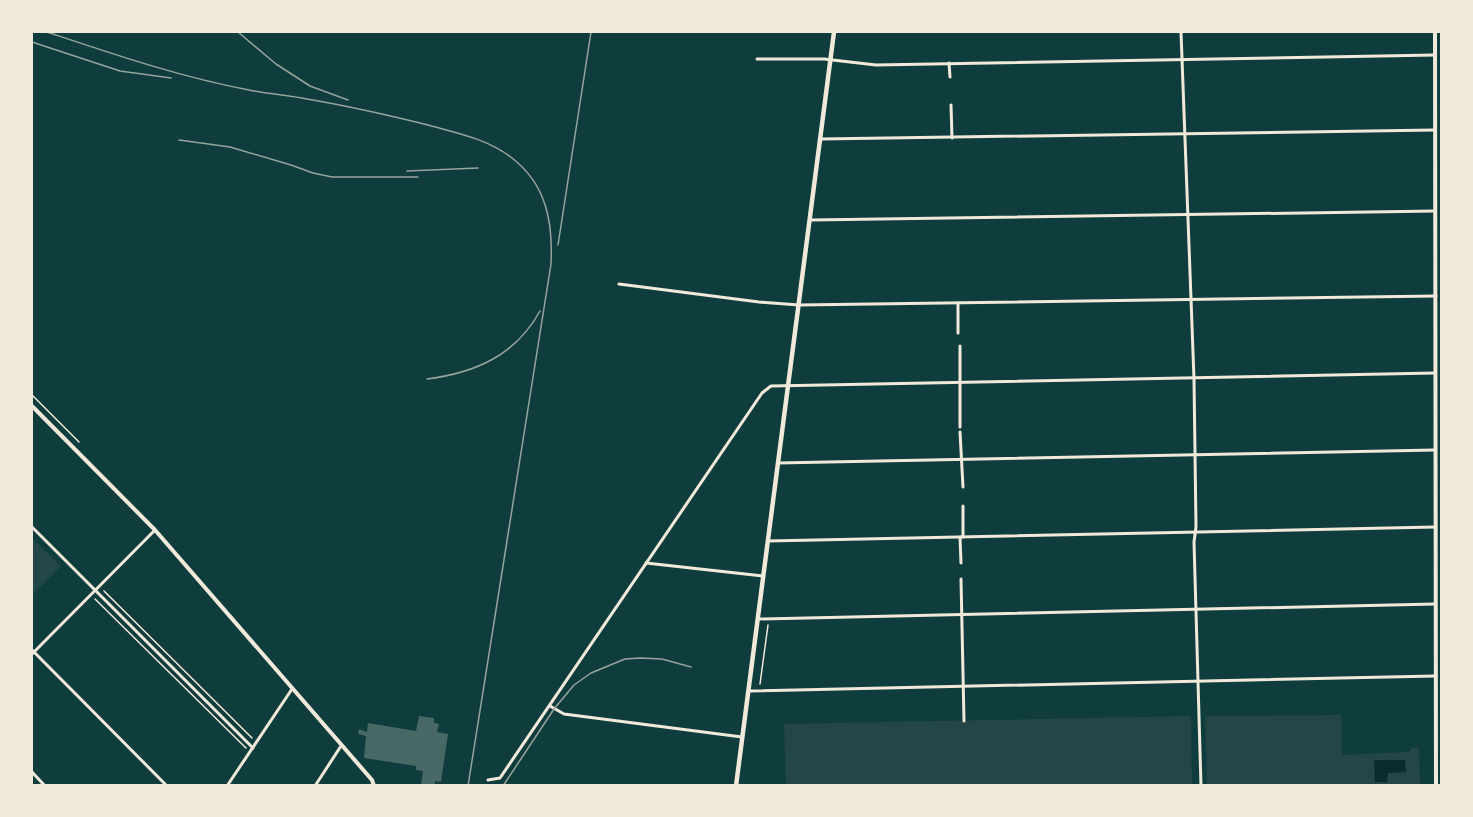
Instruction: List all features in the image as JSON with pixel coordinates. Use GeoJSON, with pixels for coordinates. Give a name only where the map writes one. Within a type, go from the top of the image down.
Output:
{"type":"FeatureCollection","features":[{"type":"Feature","properties":{"kind":"main road"},"geometry":{"type":"LineString","coordinates":[[736,786],[834,32]]}},
{"type":"Feature","properties":{"kind":"street"},"geometry":{"type":"LineString","coordinates":[[1181,32],[1194,380],[1196,610],[1201,786]]}},
{"type":"Feature","properties":{"kind":"street"},"geometry":{"type":"LineString","coordinates":[[1436,32],[1436,786]]}},
{"type":"Feature","properties":{"kind":"street"},"geometry":{"type":"LineString","coordinates":[[758,59],[831,59],[876,65],[1442,52]]}},
{"type":"Feature","properties":{"kind":"street"},"geometry":{"type":"LineString","coordinates":[[949,63],[950,77]]}},
{"type":"Feature","properties":{"kind":"street"},"geometry":{"type":"LineString","coordinates":[[951,105],[952,138]]}},
{"type":"Feature","properties":{"kind":"street"},"geometry":{"type":"LineString","coordinates":[[821,139],[1186,134],[1435,129],[1442,127]]}},
{"type":"Feature","properties":{"kind":"street"},"geometry":{"type":"LineString","coordinates":[[1435,196],[1442,196]]}},
{"type":"Feature","properties":{"kind":"street"},"geometry":{"type":"LineString","coordinates":[[810,220],[1435,211]]}},
{"type":"Feature","properties":{"kind":"street"},"geometry":{"type":"LineString","coordinates":[[1436,283],[1442,283]]}},
{"type":"Feature","properties":{"kind":"street"},"geometry":{"type":"LineString","coordinates":[[619,284],[799,305],[1436,296]]}},
{"type":"Feature","properties":{"kind":"street"},"geometry":{"type":"LineString","coordinates":[[958,303],[958,333]]}},
{"type":"Feature","properties":{"kind":"street"},"geometry":{"type":"LineString","coordinates":[[960,346],[963,487]]}},
{"type":"Feature","properties":{"kind":"street"},"geometry":{"type":"LineString","coordinates":[[1436,366],[1442,366]]}},
{"type":"Feature","properties":{"kind":"street"},"geometry":{"type":"LineString","coordinates":[[488,780],[500,778],[762,393],[771,386],[1194,380],[1436,373]]}},
{"type":"Feature","properties":{"kind":"street"},"geometry":{"type":"LineString","coordinates":[[32,406],[155,530],[375,786]]}},
{"type":"Feature","properties":{"kind":"street"},"geometry":{"type":"LineString","coordinates":[[1436,436],[1442,436]]}},
{"type":"Feature","properties":{"kind":"street"},"geometry":{"type":"LineString","coordinates":[[778,463],[1436,450]]}},
{"type":"Feature","properties":{"kind":"street"},"geometry":{"type":"LineString","coordinates":[[961,563],[963,506]]}},
{"type":"Feature","properties":{"kind":"street"},"geometry":{"type":"LineString","coordinates":[[1435,507],[1442,507]]}},
{"type":"Feature","properties":{"kind":"street"},"geometry":{"type":"LineString","coordinates":[[32,527],[253,748]]}},
{"type":"Feature","properties":{"kind":"street"},"geometry":{"type":"LineString","coordinates":[[768,541],[1435,527]]}},
{"type":"Feature","properties":{"kind":"street"},"geometry":{"type":"LineString","coordinates":[[155,530],[32,652],[167,786]]}},
{"type":"Feature","properties":{"kind":"street"},"geometry":{"type":"LineString","coordinates":[[646,563],[763,576]]}},
{"type":"Feature","properties":{"kind":"street"},"geometry":{"type":"LineString","coordinates":[[961,579],[964,721]]}},
{"type":"Feature","properties":{"kind":"street"},"geometry":{"type":"LineString","coordinates":[[1435,579],[1442,579]]}},
{"type":"Feature","properties":{"kind":"street"},"geometry":{"type":"LineString","coordinates":[[758,619],[1435,604]]}},
{"type":"Feature","properties":{"kind":"street"},"geometry":{"type":"LineString","coordinates":[[1435,668],[1442,668]]}},
{"type":"Feature","properties":{"kind":"street"},"geometry":{"type":"LineString","coordinates":[[748,691],[1435,676]]}},
{"type":"Feature","properties":{"kind":"street"},"geometry":{"type":"LineString","coordinates":[[227,786],[292,689]]}},
{"type":"Feature","properties":{"kind":"street"},"geometry":{"type":"LineString","coordinates":[[549,706],[564,714],[742,737]]}},
{"type":"Feature","properties":{"kind":"street"},"geometry":{"type":"LineString","coordinates":[[315,786],[342,746]]}},
{"type":"Feature","properties":{"kind":"street"},"geometry":{"type":"LineString","coordinates":[[1436,746],[1442,746]]}},
{"type":"Feature","properties":{"kind":"street"},"geometry":{"type":"LineString","coordinates":[[32,772],[45,786]]}},
{"type":"Feature","properties":{"kind":"path"},"geometry":{"type":"LineString","coordinates":[[32,395],[79,442]]}},
{"type":"Feature","properties":{"kind":"path"},"geometry":{"type":"LineString","coordinates":[[104,591],[253,739]]}},
{"type":"Feature","properties":{"kind":"path"},"geometry":{"type":"LineString","coordinates":[[95,599],[246,749]]}},
{"type":"Feature","properties":{"kind":"path"},"geometry":{"type":"LineString","coordinates":[[760,684],[768,625]]}},
{"type":"Feature","properties":{"kind":"shaded area"},"geometry":{"type":"Polygon","coordinates":[[[32,538],[61,566],[32,595],[32,538]]]}},
{"type":"Feature","properties":{"kind":"shaded area"},"geometry":{"type":"Polygon","coordinates":[[[1341,715],[1342,755],[1409,752],[1412,748],[1419,748],[1420,785],[1207,785],[1205,716],[1341,715]]]}},
{"type":"Feature","properties":{"kind":"shaded area"},"geometry":{"type":"Polygon","coordinates":[[[1191,716],[1192,785],[786,785],[784,724],[1191,716]]]}},
{"type":"Feature","properties":{"kind":"shaded area"},"geometry":{"type":"Polygon","coordinates":[[[1374,760],[1405,760],[1406,772],[1388,773],[1387,782],[1375,782],[1374,760]]]}},
{"type":"Feature","properties":{"kind":"building"},"geometry":{"type":"Polygon","coordinates":[[[419,716],[434,718],[434,723],[439,724],[437,732],[448,734],[441,782],[435,781],[435,786],[421,786],[423,771],[416,770],[416,766],[364,758],[366,736],[358,734],[359,729],[367,732],[368,723],[416,731],[419,716]]]}},
{"type":"Feature","properties":{"kind":"railway"},"geometry":{"type":"LineString","coordinates":[[47,32],[198,79],[368,111],[472,137],[503,151],[533,180],[549,220],[551,264],[468,786]]}},
{"type":"Feature","properties":{"kind":"railway"},"geometry":{"type":"LineString","coordinates":[[238,32],[276,64],[310,86],[348,100]]}},
{"type":"Feature","properties":{"kind":"railway"},"geometry":{"type":"LineString","coordinates":[[558,245],[591,32]]}},
{"type":"Feature","properties":{"kind":"railway"},"geometry":{"type":"LineString","coordinates":[[32,42],[120,71],[171,78]]}},
{"type":"Feature","properties":{"kind":"railway"},"geometry":{"type":"LineString","coordinates":[[179,140],[230,147],[332,177],[418,177]]}},
{"type":"Feature","properties":{"kind":"railway"},"geometry":{"type":"LineString","coordinates":[[407,171],[478,168]]}},
{"type":"Feature","properties":{"kind":"railway"},"geometry":{"type":"LineString","coordinates":[[427,379],[462,372],[493,359],[519,339],[540,311]]}},
{"type":"Feature","properties":{"kind":"railway"},"geometry":{"type":"LineString","coordinates":[[503,786],[554,709],[574,685],[591,673],[625,659],[640,658],[662,659],[691,667]]}}]}
